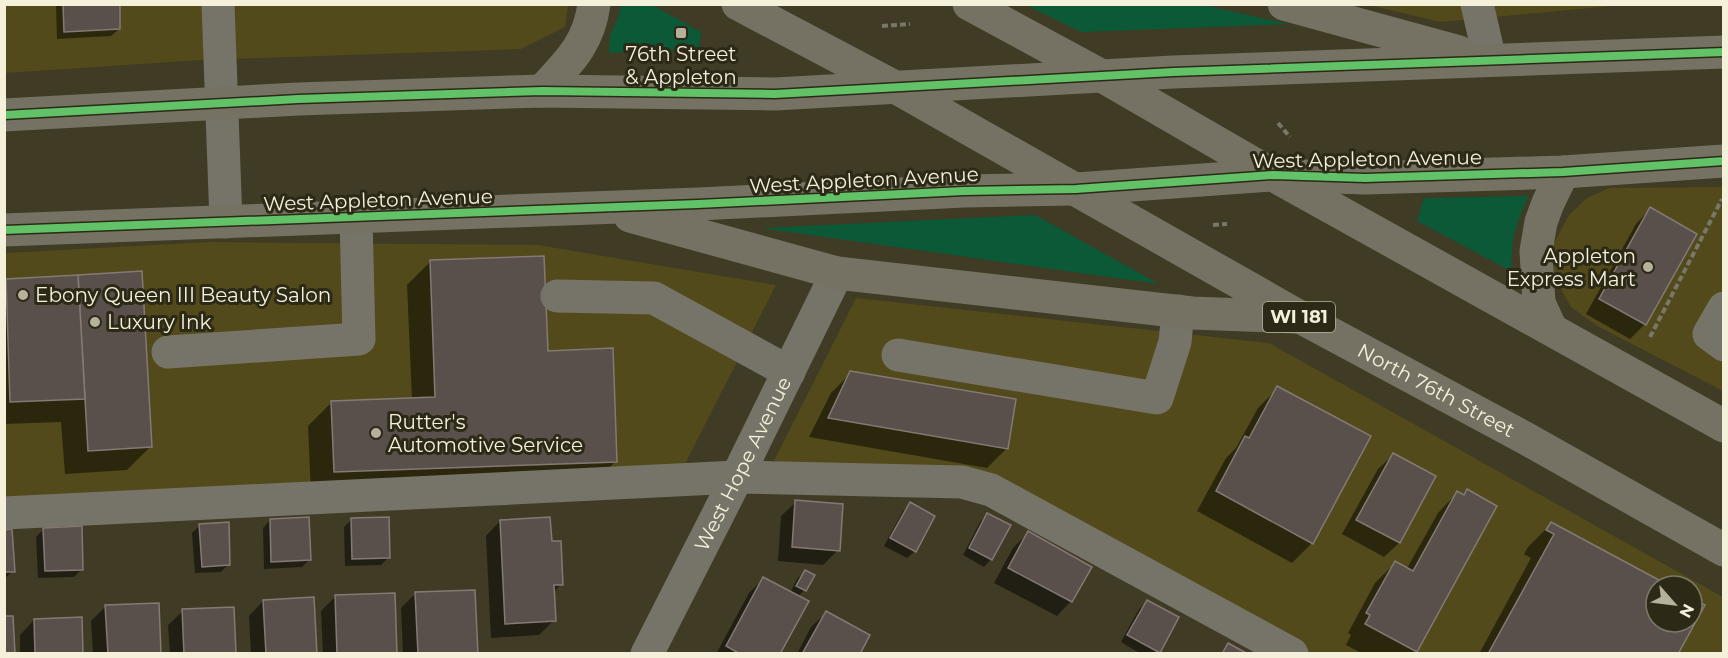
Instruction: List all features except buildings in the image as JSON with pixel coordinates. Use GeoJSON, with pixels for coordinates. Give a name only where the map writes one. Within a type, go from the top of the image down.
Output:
{"type":"FeatureCollection","features":[{"type":"Feature","properties":{"kind":"main road"},"geometry":{"type":"LineString","coordinates":[[542,91],[573,58],[582,44],[592,18],[594,4]]}},
{"type":"Feature","properties":{"kind":"main road","name":"North 76th Street"},"geometry":{"type":"LineString","coordinates":[[738,4],[895,87],[1300,317],[1525,438],[1724,550]]}},
{"type":"Feature","properties":{"kind":"main road"},"geometry":{"type":"LineString","coordinates":[[969,4],[1102,76],[1273,175],[1724,426]]}},
{"type":"Feature","properties":{"kind":"main road"},"geometry":{"type":"LineString","coordinates":[[1284,4],[1490,60]]}},
{"type":"Feature","properties":{"kind":"main road"},"geometry":{"type":"LineString","coordinates":[[4,115],[222,103],[542,91],[775,94],[1173,72],[1724,52]]}},
{"type":"Feature","properties":{"kind":"main road","name":"West Appleton Avenue"},"geometry":{"type":"LineString","coordinates":[[4,230],[599,208],[964,191],[1076,189],[1273,175],[1365,178],[1563,172],[1724,161]]}},
{"type":"Feature","properties":{"kind":"main road"},"geometry":{"type":"LineString","coordinates":[[1551,329],[1539,303],[1536,251],[1541,222],[1563,172]]}},
{"type":"Feature","properties":{"kind":"main road"},"geometry":{"type":"LineString","coordinates":[[599,208],[837,273],[1178,311],[1300,317]]}},
{"type":"Feature","properties":{"kind":"street"},"geometry":{"type":"LineString","coordinates":[[218,4],[226,222]]}},
{"type":"Feature","properties":{"kind":"street"},"geometry":{"type":"LineString","coordinates":[[1477,4],[1490,60]]}},
{"type":"Feature","properties":{"kind":"street"},"geometry":{"type":"LineString","coordinates":[[168,352],[359,339],[356,217]]}},
{"type":"Feature","properties":{"kind":"street","name":"West Hope Avenue"},"geometry":{"type":"LineString","coordinates":[[647,654],[837,273]]}},
{"type":"Feature","properties":{"kind":"street"},"geometry":{"type":"LineString","coordinates":[[557,296],[654,298],[789,372]]}},
{"type":"Feature","properties":{"kind":"street"},"geometry":{"type":"LineString","coordinates":[[1724,308],[1709,334],[1724,345]]}},
{"type":"Feature","properties":{"kind":"street"},"geometry":{"type":"LineString","coordinates":[[898,356],[1157,398],[1174,342],[1178,311]]}},
{"type":"Feature","properties":{"kind":"street"},"geometry":{"type":"LineString","coordinates":[[4,513],[737,477],[962,482],[991,490],[1292,654]]}},
{"type":"Feature","properties":{"kind":"path"},"geometry":{"type":"LineString","coordinates":[[882,26],[910,24]]}},
{"type":"Feature","properties":{"kind":"path"},"geometry":{"type":"LineString","coordinates":[[1278,123],[1290,137]]}},
{"type":"Feature","properties":{"kind":"path"},"geometry":{"type":"LineString","coordinates":[[1650,337],[1722,199]]}},
{"type":"Feature","properties":{"kind":"shaded area"},"geometry":{"type":"Polygon","coordinates":[[[5,5],[568,5],[565,27],[521,49],[201,60],[5,73],[5,5]]]}},
{"type":"Feature","properties":{"kind":"shaded area"},"geometry":{"type":"Polygon","coordinates":[[[1368,5],[1622,5],[1441,22],[1368,5]]]}},
{"type":"Feature","properties":{"kind":"shaded area"},"geometry":{"type":"Polygon","coordinates":[[[1723,187],[1723,391],[1597,326],[1571,307],[1554,277],[1554,243],[1569,215],[1587,198],[1609,188],[1723,187]]]}},
{"type":"Feature","properties":{"kind":"shaded area"},"geometry":{"type":"Polygon","coordinates":[[[209,242],[538,245],[776,285],[684,466],[5,502],[5,253],[209,242]]]}},
{"type":"Feature","properties":{"kind":"shaded area"},"geometry":{"type":"Polygon","coordinates":[[[856,298],[1269,343],[1682,574],[1644,574],[1644,634],[1704,634],[1704,586],[1723,597],[1723,653],[1304,653],[979,474],[774,461],[856,298]]]}},
{"type":"Feature","properties":{"kind":"green space"},"geometry":{"type":"Polygon","coordinates":[[[621,5],[652,5],[701,32],[699,49],[609,53],[610,36],[621,5]]]}},
{"type":"Feature","properties":{"kind":"green space"},"geometry":{"type":"Polygon","coordinates":[[[1026,5],[1203,5],[1289,24],[1081,32],[1026,5]]]}},
{"type":"Feature","properties":{"kind":"green space"},"geometry":{"type":"Polygon","coordinates":[[[1528,196],[1513,239],[1511,269],[1507,269],[1417,221],[1424,198],[1528,196]]]}},
{"type":"Feature","properties":{"kind":"green space"},"geometry":{"type":"Polygon","coordinates":[[[1035,215],[1159,284],[761,228],[1035,215]]]}},
{"type":"Feature","properties":{"kind":"cycle path"},"geometry":{"type":"LineString","coordinates":[[4,115],[298,99],[542,91],[775,94],[1173,72],[1724,52]]}},
{"type":"Feature","properties":{"kind":"cycle path"},"geometry":{"type":"LineString","coordinates":[[4,230],[698,204],[964,191],[1076,189],[1273,175],[1365,178],[1563,172],[1724,161]]}},
{"type":"Feature","properties":{"kind":"place","name":"76th Street & Appleton"},"geometry":{"type":"Point","coordinates":[681,33]}},
{"type":"Feature","properties":{"kind":"place","name":"Appleton Express Mart"},"geometry":{"type":"Point","coordinates":[1648,267]}},
{"type":"Feature","properties":{"kind":"place","name":"Ebony Queen III Beauty Salon"},"geometry":{"type":"Point","coordinates":[23,295]}},
{"type":"Feature","properties":{"kind":"place","name":"Luxury Ink"},"geometry":{"type":"Point","coordinates":[95,322]}},
{"type":"Feature","properties":{"kind":"place","name":"Rutter's Automotive Service"},"geometry":{"type":"Point","coordinates":[376,433]}}]}
